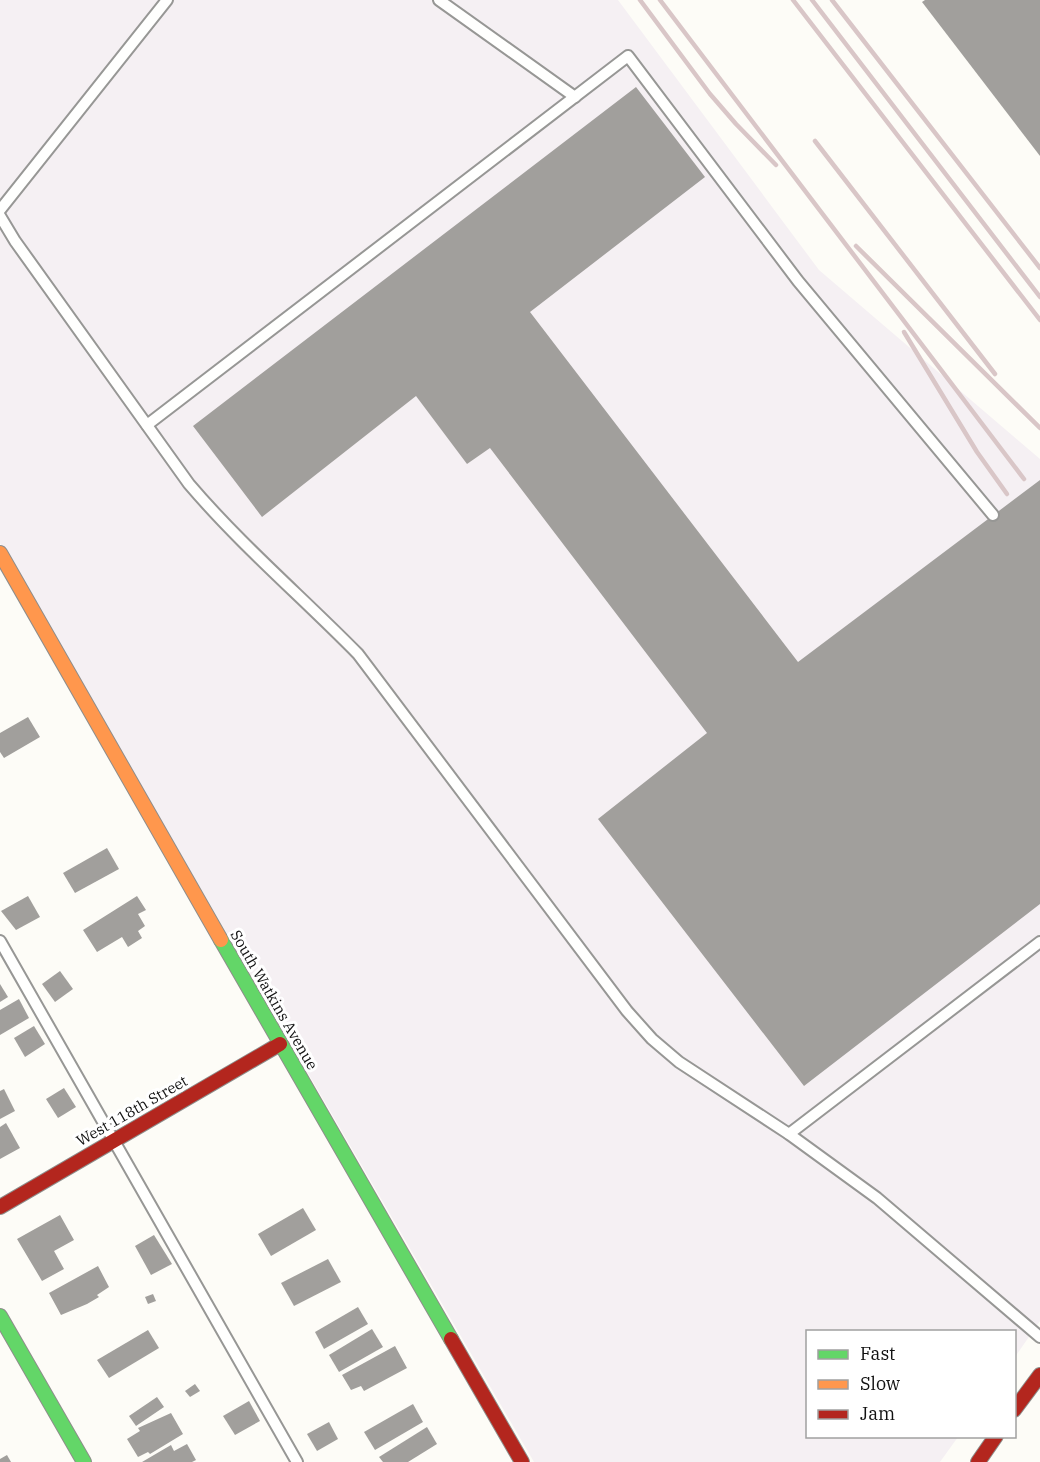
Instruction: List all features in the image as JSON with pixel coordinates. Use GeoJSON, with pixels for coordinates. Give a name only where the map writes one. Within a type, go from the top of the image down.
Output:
{"type":"FeatureCollection","features":[{"type":"Feature","properties":{"kind":"street","name":"South Watkins Avenue"},"geometry":{"type":"LineString","coordinates":[[0,553],[522,1462]]}},
{"type":"Feature","properties":{"kind":"street","name":"West 118th Street"},"geometry":{"type":"LineString","coordinates":[[0,1207],[280,1044]]}},
{"type":"Feature","properties":{"kind":"street"},"geometry":{"type":"LineString","coordinates":[[0,1316],[84,1462]]}},
{"type":"Feature","properties":{"kind":"street"},"geometry":{"type":"LineString","coordinates":[[1016,1407],[1040,1375]]}},
{"type":"Feature","properties":{"kind":"street"},"geometry":{"type":"LineString","coordinates":[[978,1462],[995,1438]]}},
{"type":"Feature","properties":{"kind":"lane"},"geometry":{"type":"LineString","coordinates":[[0,210],[167,0]]}},
{"type":"Feature","properties":{"kind":"lane"},"geometry":{"type":"LineString","coordinates":[[439,0],[575,97]]}},
{"type":"Feature","properties":{"kind":"lane"},"geometry":{"type":"LineString","coordinates":[[147,425],[628,56],[798,281],[993,515]]}},
{"type":"Feature","properties":{"kind":"lane"},"geometry":{"type":"LineString","coordinates":[[0,216],[15,241],[189,484],[220,521],[313,608],[358,654],[627,1011],[652,1040],[679,1062],[789,1134],[877,1198],[1040,1337]]}},
{"type":"Feature","properties":{"kind":"lane"},"geometry":{"type":"LineString","coordinates":[[0,941],[297,1462]]}},
{"type":"Feature","properties":{"kind":"lane"},"geometry":{"type":"LineString","coordinates":[[789,1134],[1040,942]]}},
{"type":"Feature","properties":{"kind":"shaded area"},"geometry":{"type":"Polygon","coordinates":[[[0,0],[618,0],[819,270],[1040,459],[1040,1321],[1016,1356],[1016,1330],[806,1330],[806,1438],[957,1438],[940,1462],[534,1462],[0,543],[0,0]]]}},
{"type":"Feature","properties":{"kind":"building"},"geometry":{"type":"Polygon","coordinates":[[[925,0],[1040,0],[1040,156],[922,2],[925,0]]]}},
{"type":"Feature","properties":{"kind":"building"},"geometry":{"type":"Polygon","coordinates":[[[636,87],[705,177],[530,312],[798,662],[1040,480],[1040,904],[804,1086],[598,819],[707,733],[490,448],[467,464],[416,396],[262,517],[193,426],[636,87]]]}},
{"type":"Feature","properties":{"kind":"building"},"geometry":{"type":"Polygon","coordinates":[[[28,717],[40,737],[4,758],[0,752],[0,733],[28,717]]]}},
{"type":"Feature","properties":{"kind":"building"},"geometry":{"type":"Polygon","coordinates":[[[107,848],[119,869],[75,893],[63,873],[107,848]]]}},
{"type":"Feature","properties":{"kind":"building"},"geometry":{"type":"Polygon","coordinates":[[[28,896],[40,917],[16,930],[1,911],[28,896]]]}},
{"type":"Feature","properties":{"kind":"building"},"geometry":{"type":"Polygon","coordinates":[[[137,896],[146,910],[138,914],[145,926],[138,931],[142,938],[128,947],[122,937],[97,952],[83,930],[137,896]]]}},
{"type":"Feature","properties":{"kind":"building"},"geometry":{"type":"Polygon","coordinates":[[[60,971],[73,989],[55,1002],[42,984],[60,971]]]}},
{"type":"Feature","properties":{"kind":"building"},"geometry":{"type":"Polygon","coordinates":[[[0,984],[8,997],[0,1002],[0,984]]]}},
{"type":"Feature","properties":{"kind":"building"},"geometry":{"type":"Polygon","coordinates":[[[19,999],[29,1018],[0,1035],[0,1010],[19,999]]]}},
{"type":"Feature","properties":{"kind":"building"},"geometry":{"type":"Polygon","coordinates":[[[34,1026],[45,1044],[25,1057],[14,1038],[34,1026]]]}},
{"type":"Feature","properties":{"kind":"building"},"geometry":{"type":"Polygon","coordinates":[[[64,1088],[76,1107],[58,1118],[46,1099],[64,1088]]]}},
{"type":"Feature","properties":{"kind":"building"},"geometry":{"type":"Polygon","coordinates":[[[4,1089],[15,1111],[0,1119],[0,1091],[4,1089]]]}},
{"type":"Feature","properties":{"kind":"building"},"geometry":{"type":"Polygon","coordinates":[[[6,1123],[20,1148],[0,1159],[0,1127],[6,1123]]]}},
{"type":"Feature","properties":{"kind":"building"},"geometry":{"type":"Polygon","coordinates":[[[303,1208],[316,1230],[271,1256],[258,1234],[303,1208]]]}},
{"type":"Feature","properties":{"kind":"building"},"geometry":{"type":"Polygon","coordinates":[[[60,1215],[74,1240],[54,1251],[64,1269],[42,1281],[17,1239],[60,1215]]]}},
{"type":"Feature","properties":{"kind":"building"},"geometry":{"type":"Polygon","coordinates":[[[154,1235],[172,1264],[151,1275],[135,1246],[154,1235]]]}},
{"type":"Feature","properties":{"kind":"building"},"geometry":{"type":"Polygon","coordinates":[[[328,1259],[341,1282],[294,1306],[281,1283],[328,1259]]]}},
{"type":"Feature","properties":{"kind":"building"},"geometry":{"type":"Polygon","coordinates":[[[98,1266],[109,1287],[87,1304],[61,1315],[49,1293],[98,1266]]]}},
{"type":"Feature","properties":{"kind":"building"},"geometry":{"type":"Polygon","coordinates":[[[153,1294],[156,1301],[148,1304],[145,1297],[153,1294]]]}},
{"type":"Feature","properties":{"kind":"building"},"geometry":{"type":"Polygon","coordinates":[[[358,1307],[368,1324],[324,1349],[315,1332],[358,1307]]]}},
{"type":"Feature","properties":{"kind":"building"},"geometry":{"type":"Polygon","coordinates":[[[372,1329],[383,1347],[339,1372],[329,1355],[372,1329]]]}},
{"type":"Feature","properties":{"kind":"building"},"geometry":{"type":"Polygon","coordinates":[[[148,1330],[159,1348],[109,1378],[97,1360],[148,1330]]]}},
{"type":"Feature","properties":{"kind":"building"},"geometry":{"type":"Polygon","coordinates":[[[395,1346],[407,1368],[364,1391],[361,1386],[351,1390],[342,1375],[395,1346]]]}},
{"type":"Feature","properties":{"kind":"building"},"geometry":{"type":"Polygon","coordinates":[[[195,1384],[200,1391],[190,1397],[185,1391],[195,1384]]]}},
{"type":"Feature","properties":{"kind":"building"},"geometry":{"type":"Polygon","coordinates":[[[157,1397],[164,1407],[136,1426],[129,1416],[157,1397]]]}},
{"type":"Feature","properties":{"kind":"building"},"geometry":{"type":"Polygon","coordinates":[[[249,1401],[260,1421],[235,1435],[223,1416],[249,1401]]]}},
{"type":"Feature","properties":{"kind":"building"},"geometry":{"type":"Polygon","coordinates":[[[413,1404],[423,1422],[375,1450],[364,1432],[413,1404]]]}},
{"type":"Feature","properties":{"kind":"building"},"geometry":{"type":"Polygon","coordinates":[[[171,1413],[183,1434],[150,1454],[148,1452],[138,1457],[127,1439],[140,1431],[138,1428],[171,1413]]]}},
{"type":"Feature","properties":{"kind":"building"},"geometry":{"type":"Polygon","coordinates":[[[329,1422],[338,1439],[317,1451],[307,1434],[329,1422]]]}},
{"type":"Feature","properties":{"kind":"building"},"geometry":{"type":"Polygon","coordinates":[[[427,1427],[437,1444],[408,1462],[383,1462],[379,1457],[427,1427]]]}},
{"type":"Feature","properties":{"kind":"building"},"geometry":{"type":"Polygon","coordinates":[[[187,1444],[196,1460],[192,1462],[142,1462],[171,1445],[174,1451],[187,1444]]]}},
{"type":"Feature","properties":{"kind":"building"},"geometry":{"type":"Polygon","coordinates":[[[7,1455],[11,1462],[0,1462],[0,1459],[7,1455]]]}},
{"type":"Feature","properties":{"kind":"railway"},"geometry":{"type":"LineString","coordinates":[[640,0],[710,94],[776,165]]}},
{"type":"Feature","properties":{"kind":"railway"},"geometry":{"type":"LineString","coordinates":[[660,0],[1024,479]]}},
{"type":"Feature","properties":{"kind":"railway"},"geometry":{"type":"LineString","coordinates":[[793,0],[1040,320]]}},
{"type":"Feature","properties":{"kind":"railway"},"geometry":{"type":"LineString","coordinates":[[812,0],[1040,297]]}},
{"type":"Feature","properties":{"kind":"railway"},"geometry":{"type":"LineString","coordinates":[[832,0],[1040,268]]}},
{"type":"Feature","properties":{"kind":"railway"},"geometry":{"type":"LineString","coordinates":[[815,141],[995,374]]}},
{"type":"Feature","properties":{"kind":"railway"},"geometry":{"type":"LineString","coordinates":[[856,246],[1040,428]]}},
{"type":"Feature","properties":{"kind":"railway"},"geometry":{"type":"LineString","coordinates":[[904,332],[977,452],[1007,494]]}},
{"type":"Feature","properties":{"kind":"traffic: fast"},"geometry":{"type":"LineString","coordinates":[[221,940],[451,1339]]}},
{"type":"Feature","properties":{"kind":"traffic: fast"},"geometry":{"type":"LineString","coordinates":[[0,1316],[84,1462]]}},
{"type":"Feature","properties":{"kind":"traffic: slow"},"geometry":{"type":"LineString","coordinates":[[0,553],[221,940]]}},
{"type":"Feature","properties":{"kind":"traffic: jam"},"geometry":{"type":"LineString","coordinates":[[0,1207],[280,1044]]}},
{"type":"Feature","properties":{"kind":"traffic: jam"},"geometry":{"type":"LineString","coordinates":[[451,1339],[522,1462]]}},
{"type":"Feature","properties":{"kind":"traffic: jam"},"geometry":{"type":"LineString","coordinates":[[1016,1407],[1040,1375]]}},
{"type":"Feature","properties":{"kind":"traffic: jam"},"geometry":{"type":"LineString","coordinates":[[978,1462],[995,1438]]}}]}
